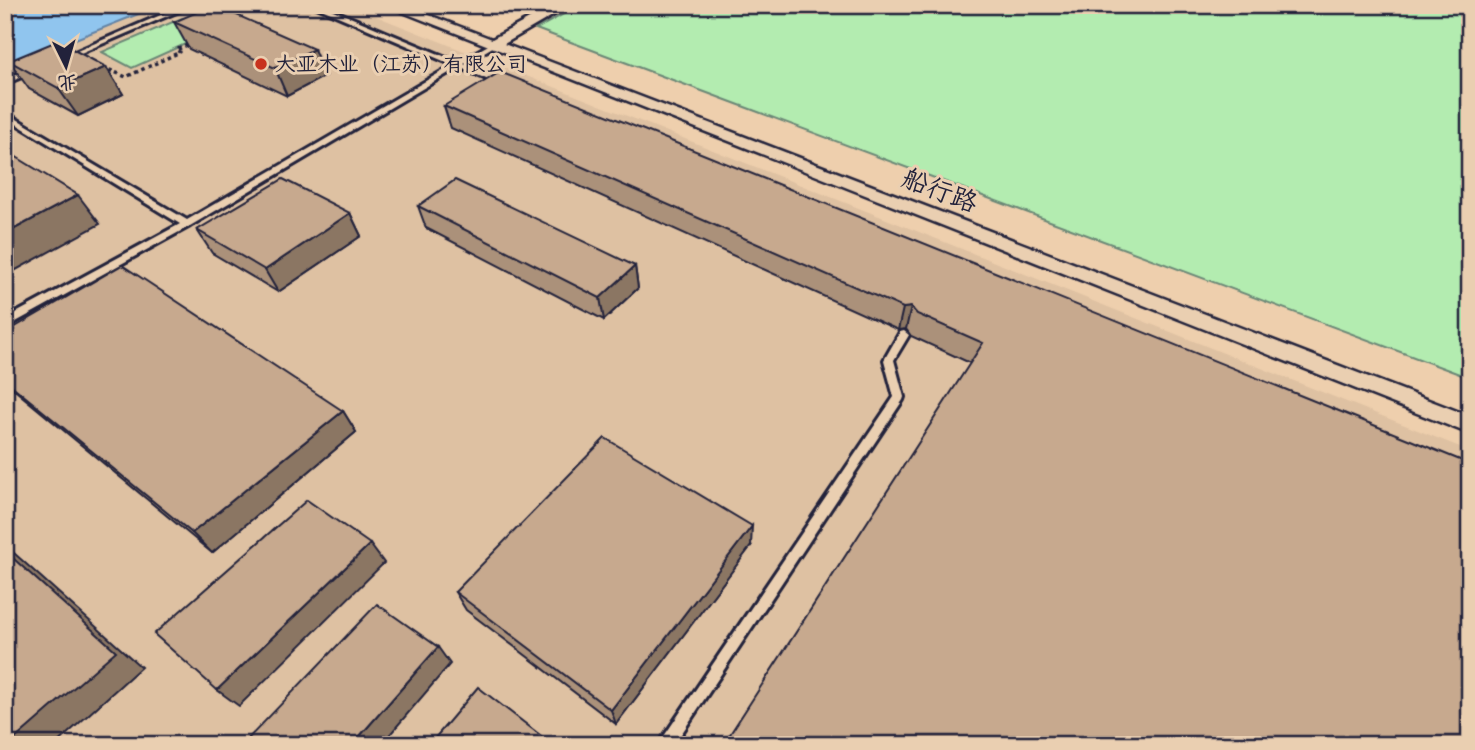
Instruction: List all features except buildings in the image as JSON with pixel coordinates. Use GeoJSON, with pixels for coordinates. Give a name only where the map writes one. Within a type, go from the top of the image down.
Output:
{"type":"FeatureCollection","features":[{"type":"Feature","properties":{"kind":"street","name":"船行路"},"geometry":{"type":"LineString","coordinates":[[391,5],[1470,425]]}},
{"type":"Feature","properties":{"kind":"street"},"geometry":{"type":"LineString","coordinates":[[494,44],[565,5]]}},
{"type":"Feature","properties":{"kind":"lane"},"geometry":{"type":"LineString","coordinates":[[62,59],[190,5]]}},
{"type":"Feature","properties":{"kind":"lane"},"geometry":{"type":"LineString","coordinates":[[315,5],[509,86]]}},
{"type":"Feature","properties":{"kind":"lane"},"geometry":{"type":"LineString","coordinates":[[5,324],[187,224],[494,44]]}},
{"type":"Feature","properties":{"kind":"lane"},"geometry":{"type":"LineString","coordinates":[[5,82],[39,68]]}},
{"type":"Feature","properties":{"kind":"lane"},"geometry":{"type":"LineString","coordinates":[[5,114],[187,224]]}},
{"type":"Feature","properties":{"kind":"lane"},"geometry":{"type":"LineString","coordinates":[[664,745],[899,397],[889,359],[904,335]]}},
{"type":"Feature","properties":{"kind":"path"},"geometry":{"type":"LineString","coordinates":[[74,54],[126,77],[180,52],[176,50],[196,41]]}},
{"type":"Feature","properties":{"kind":"shaded area"},"geometry":{"type":"Polygon","coordinates":[[[5,5],[348,5],[1470,451],[1470,745],[5,745],[5,5]]]}},
{"type":"Feature","properties":{"kind":"green space"},"geometry":{"type":"Polygon","coordinates":[[[580,5],[1470,5],[1470,378],[536,29],[580,5]]]}},
{"type":"Feature","properties":{"kind":"green space"},"geometry":{"type":"Polygon","coordinates":[[[182,18],[212,32],[132,68],[102,52],[182,18]]]}},
{"type":"Feature","properties":{"kind":"water"},"geometry":{"type":"Polygon","coordinates":[[[5,5],[161,5],[5,67],[5,5]]]}},
{"type":"Feature","properties":{"kind":"place","name":"大亚木业（江苏）有限公司"},"geometry":{"type":"Point","coordinates":[261,64]}}]}
